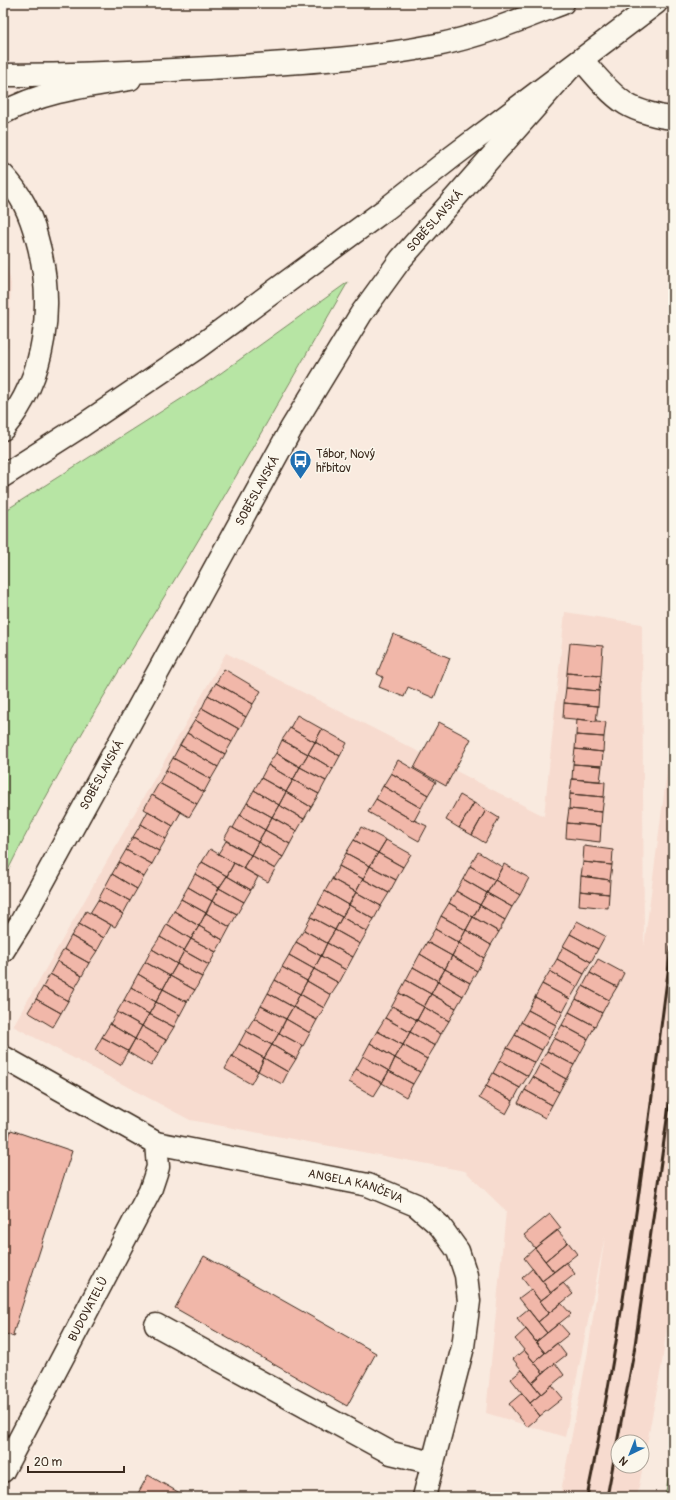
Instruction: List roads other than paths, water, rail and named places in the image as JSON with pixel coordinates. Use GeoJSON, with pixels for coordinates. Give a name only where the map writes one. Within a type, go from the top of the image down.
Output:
{"type":"FeatureCollection","features":[{"type":"Feature","properties":{"kind":"main road"},"geometry":{"type":"LineString","coordinates":[[3,75],[58,75],[189,69],[375,55],[438,45],[491,30],[563,3]]}},
{"type":"Feature","properties":{"kind":"main road","name":"SOBĚSLAVSKÁ"},"geometry":{"type":"LineString","coordinates":[[3,951],[24,917],[292,429],[361,314],[401,259],[575,65],[656,3]]}},
{"type":"Feature","properties":{"kind":"main road"},"geometry":{"type":"LineString","coordinates":[[3,476],[83,425],[197,348],[386,209],[452,157],[575,65],[597,78],[626,104],[660,118],[673,118]]}},
{"type":"Feature","properties":{"kind":"main road"},"geometry":{"type":"LineString","coordinates":[[3,113],[29,101],[74,89],[189,69]]}},
{"type":"Feature","properties":{"kind":"main road"},"geometry":{"type":"LineString","coordinates":[[3,175],[25,204],[34,229],[41,254],[45,280],[46,306],[45,333],[31,382],[20,406],[3,429]]}},
{"type":"Feature","properties":{"kind":"main road","name":"ANGELA KANČEVA"},"geometry":{"type":"LineString","coordinates":[[3,1057],[156,1143],[368,1185],[416,1205],[440,1226],[458,1251],[466,1275],[469,1301],[463,1347],[424,1497]]}},
{"type":"Feature","properties":{"kind":"main road","name":"BUDOVATELŮ"},"geometry":{"type":"LineString","coordinates":[[3,1471],[150,1191],[158,1167],[156,1143]]}},
{"type":"Feature","properties":{"kind":"main road"},"geometry":{"type":"LineString","coordinates":[[156,1325],[391,1453],[433,1463]]}},
{"type":"Feature","properties":{"kind":"railway"},"geometry":{"type":"LineString","coordinates":[[587,1497],[614,1357],[636,1216],[673,933]]}},
{"type":"Feature","properties":{"kind":"railway"},"geometry":{"type":"LineString","coordinates":[[607,1497],[634,1352],[673,1077]]}},
{"type":"Feature","properties":{"kind":"place","name":"Tábor, Nový hřbitov"},"geometry":{"type":"Point","coordinates":[300,480]}}]}
